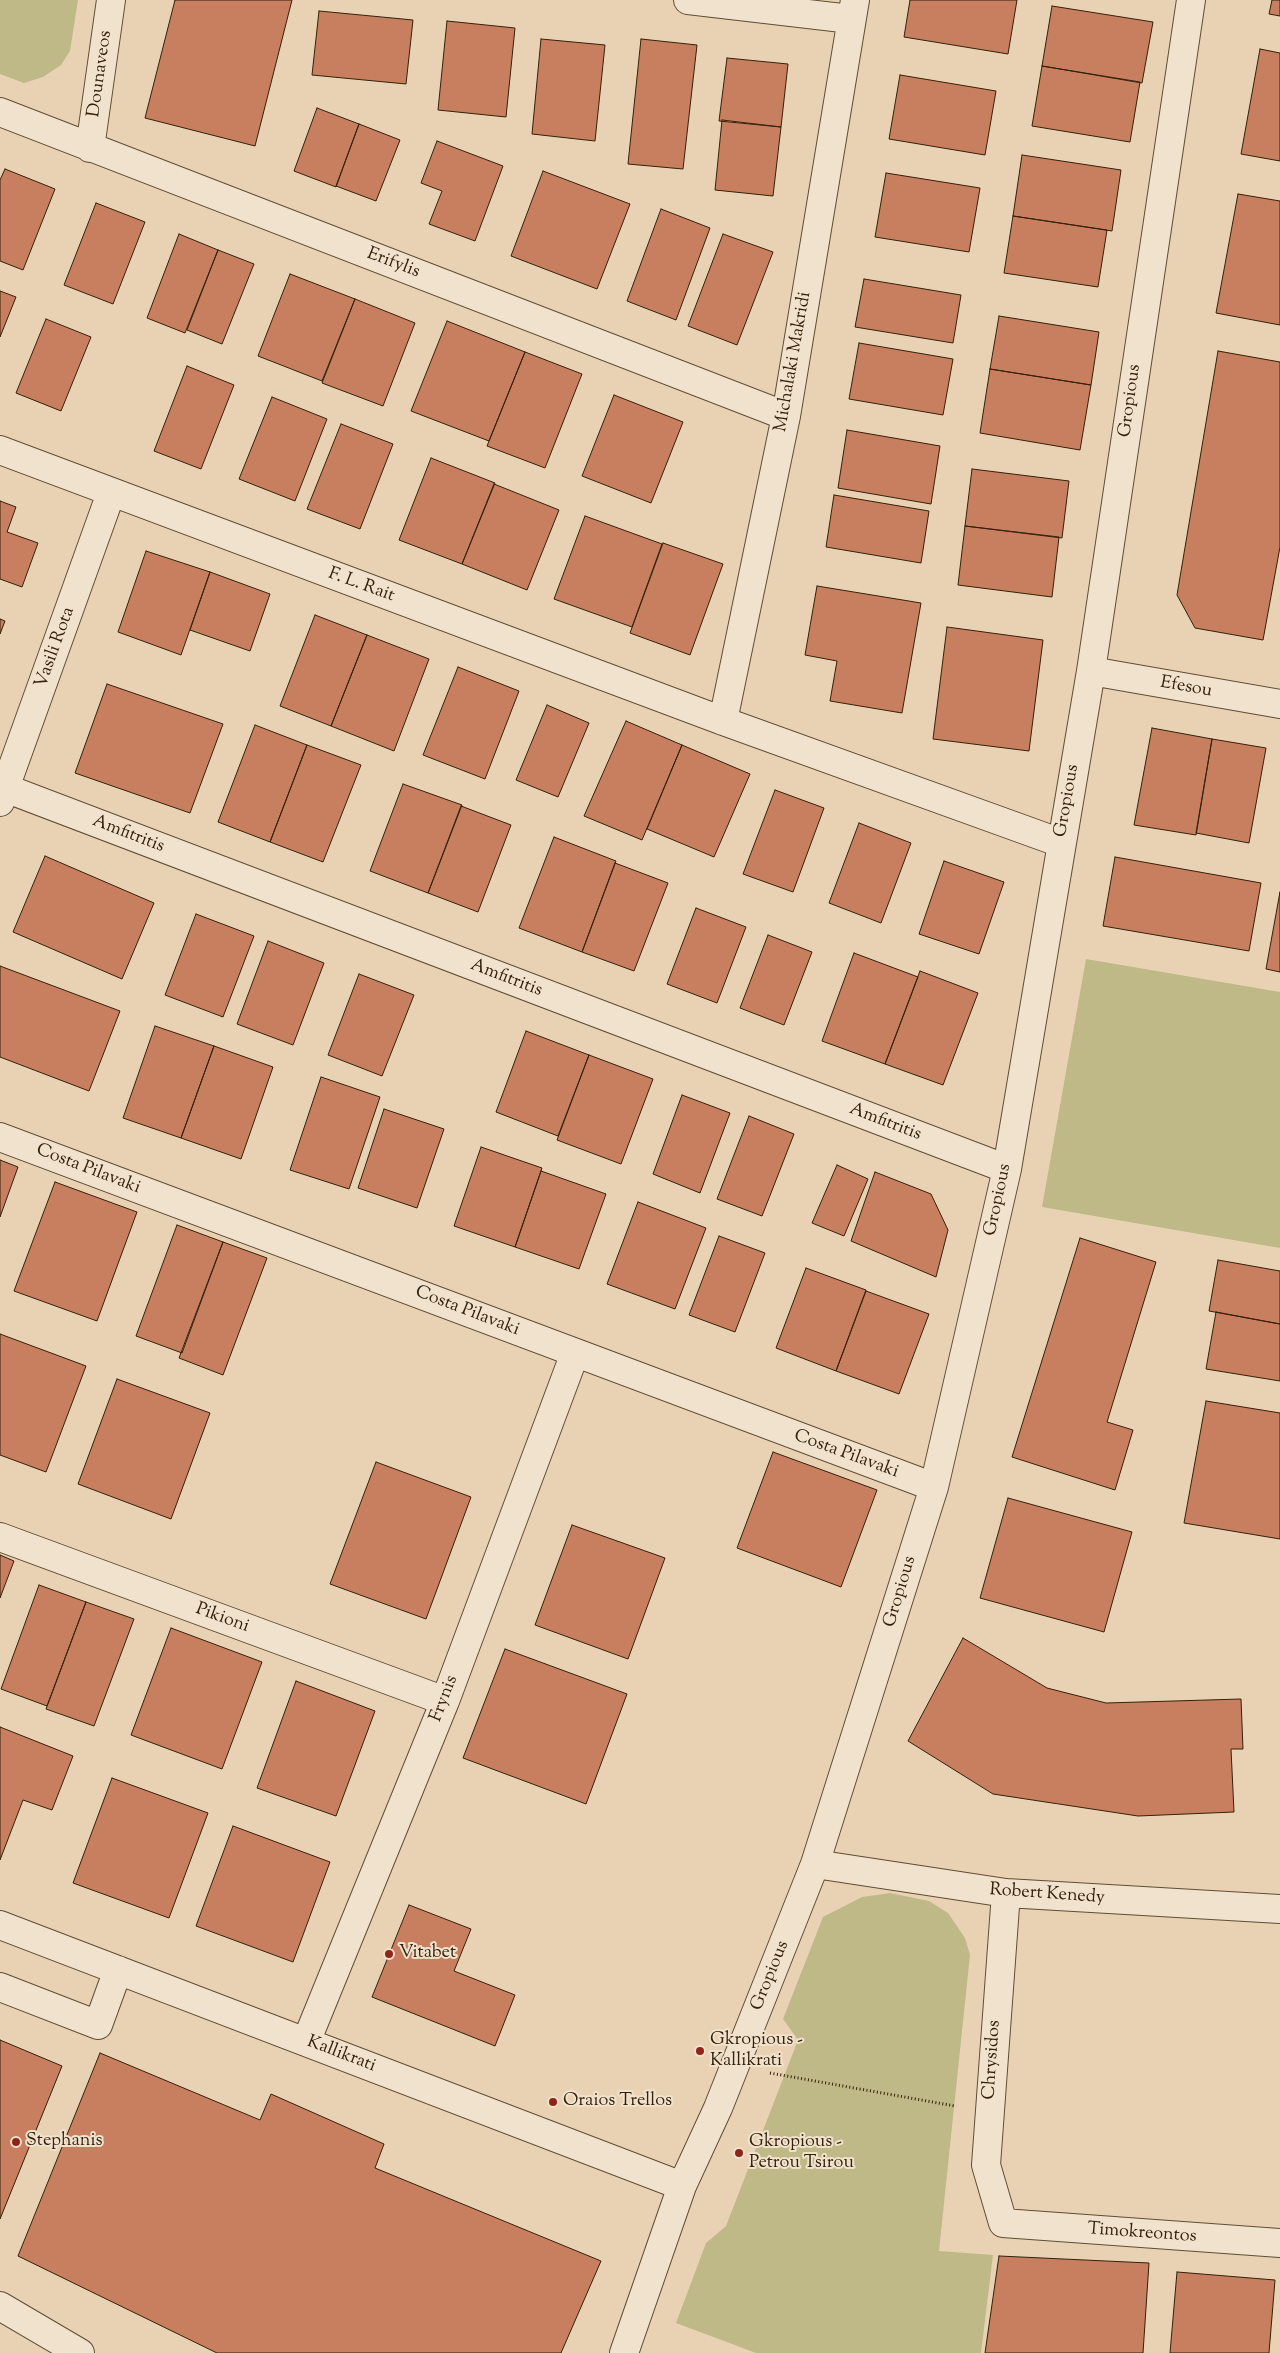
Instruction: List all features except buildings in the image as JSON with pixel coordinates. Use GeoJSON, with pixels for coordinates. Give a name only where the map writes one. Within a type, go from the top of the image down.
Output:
{"type":"FeatureCollection","features":[{"type":"Feature","properties":{"kind":"street","name":"Dounaveos"},"geometry":{"type":"LineString","coordinates":[[90,148],[111,0]]}},
{"type":"Feature","properties":{"kind":"street"},"geometry":{"type":"LineString","coordinates":[[688,0],[853,10]]}},
{"type":"Feature","properties":{"kind":"street","name":"Gropious"},"geometry":{"type":"LineString","coordinates":[[624,2353],[682,2186],[734,2067],[815,1864],[934,1487],[1007,1169],[1060,843],[1091,671],[1191,0]]}},
{"type":"Feature","properties":{"kind":"street","name":"Michalaki Makridi"},"geometry":{"type":"LineString","coordinates":[[723,721],[786,416],[853,10]]}},
{"type":"Feature","properties":{"kind":"street","name":"Erifylis"},"geometry":{"type":"LineString","coordinates":[[0,112],[786,416]]}},
{"type":"Feature","properties":{"kind":"street","name":"F. L. Rait"},"geometry":{"type":"LineString","coordinates":[[0,450],[723,721],[1060,843]]}},
{"type":"Feature","properties":{"kind":"street","name":"Vasili Rota"},"geometry":{"type":"LineString","coordinates":[[3,795],[112,493]]}},
{"type":"Feature","properties":{"kind":"street","name":"Efesou"},"geometry":{"type":"LineString","coordinates":[[1091,671],[1280,704]]}},
{"type":"Feature","properties":{"kind":"street","name":"Amfitritis"},"geometry":{"type":"LineString","coordinates":[[3,795],[1007,1169]]}},
{"type":"Feature","properties":{"kind":"street","name":"Costa Pilavaki"},"geometry":{"type":"LineString","coordinates":[[0,1137],[934,1487]]}},
{"type":"Feature","properties":{"kind":"street","name":"Frynis"},"geometry":{"type":"LineString","coordinates":[[306,2042],[445,1701],[575,1353]]}},
{"type":"Feature","properties":{"kind":"street","name":"Pikioni"},"geometry":{"type":"LineString","coordinates":[[0,1537],[445,1701]]}},
{"type":"Feature","properties":{"kind":"street","name":"Robert Kenedy"},"geometry":{"type":"LineString","coordinates":[[815,1864],[1006,1893],[1280,1909]]}},
{"type":"Feature","properties":{"kind":"street","name":"Chrysidos"},"geometry":{"type":"LineString","coordinates":[[1003,2224],[986,2165],[1006,1893]]}},
{"type":"Feature","properties":{"kind":"street","name":"Kallikrati"},"geometry":{"type":"LineString","coordinates":[[0,1925],[682,2186]]}},
{"type":"Feature","properties":{"kind":"street"},"geometry":{"type":"LineString","coordinates":[[0,1987],[98,2025],[118,1970]]}},
{"type":"Feature","properties":{"kind":"street","name":"Timokreontos"},"geometry":{"type":"LineString","coordinates":[[1003,2224],[1280,2244]]}},
{"type":"Feature","properties":{"kind":"street"},"geometry":{"type":"LineString","coordinates":[[0,2306],[80,2353]]}},
{"type":"Feature","properties":{"kind":"path"},"geometry":{"type":"LineString","coordinates":[[734,2067],[990,2112]]}},
{"type":"Feature","properties":{"kind":"shaded area"},"geometry":{"type":"Polygon","coordinates":[[[0,0],[78,0],[70,51],[61,65],[43,77],[24,83],[0,74],[0,0]]]}},
{"type":"Feature","properties":{"kind":"shaded area"},"geometry":{"type":"Polygon","coordinates":[[[1086,959],[1280,992],[1280,1248],[1042,1207],[1086,959]]]}},
{"type":"Feature","properties":{"kind":"shaded area"},"geometry":{"type":"Polygon","coordinates":[[[890,1893],[929,1901],[948,1913],[965,1938],[970,1955],[939,2251],[993,2255],[981,2353],[756,2353],[676,2323],[706,2243],[726,2226],[798,2040],[783,2019],[823,1917],[862,1897],[890,1893]]]}},
{"type":"Feature","properties":{"kind":"place","name":"Vitabet"},"geometry":{"type":"Point","coordinates":[389,1954]}},
{"type":"Feature","properties":{"kind":"place","name":"Gkropious - Kallikrati"},"geometry":{"type":"Point","coordinates":[700,2051]}},
{"type":"Feature","properties":{"kind":"place","name":"Oraios Trellos"},"geometry":{"type":"Point","coordinates":[553,2102]}},
{"type":"Feature","properties":{"kind":"place","name":"Stephanis"},"geometry":{"type":"Point","coordinates":[16,2142]}},
{"type":"Feature","properties":{"kind":"place","name":"Gkropious - Petrou Tsirou"},"geometry":{"type":"Point","coordinates":[739,2153]}}]}
